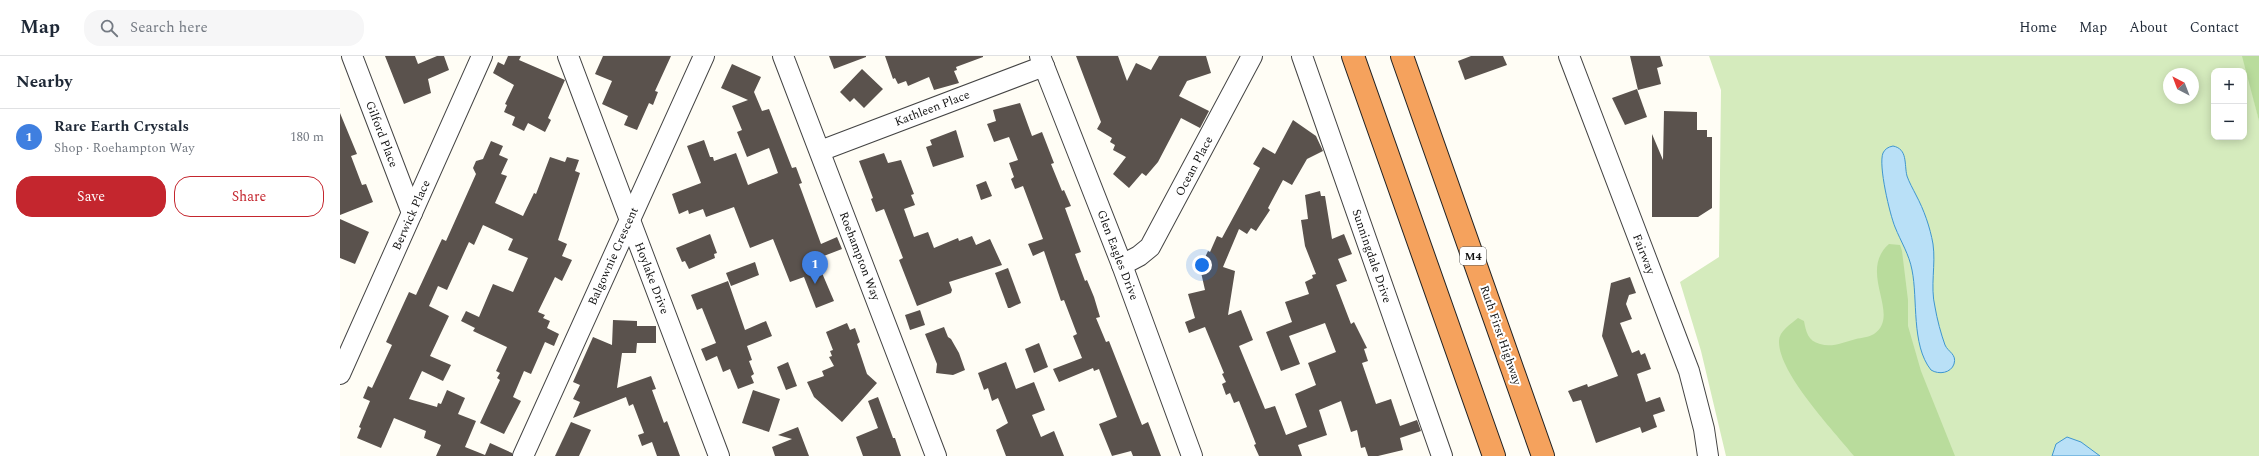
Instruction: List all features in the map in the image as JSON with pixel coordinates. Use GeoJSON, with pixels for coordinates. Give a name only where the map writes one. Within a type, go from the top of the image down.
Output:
{"type":"FeatureCollection","features":[{"type":"Feature","properties":{"kind":"highway"},"geometry":{"type":"LineString","coordinates":[[1353,56],[1494,456]]}},
{"type":"Feature","properties":{"kind":"highway","name":"Ruth First Highway"},"geometry":{"type":"LineString","coordinates":[[1402,56],[1544,456]]}},
{"type":"Feature","properties":{"kind":"street","name":"Gilford Place"},"geometry":{"type":"LineString","coordinates":[[352,56],[412,213]]}},
{"type":"Feature","properties":{"kind":"street","name":"Berwick Place"},"geometry":{"type":"LineString","coordinates":[[340,374],[482,56]]}},
{"type":"Feature","properties":{"kind":"street","name":"Hoylake Drive"},"geometry":{"type":"LineString","coordinates":[[568,56],[719,456]]}},
{"type":"Feature","properties":{"kind":"street","name":"Balgownie Crescent"},"geometry":{"type":"LineString","coordinates":[[523,456],[704,56]]}},
{"type":"Feature","properties":{"kind":"street","name":"Roehampton Way"},"geometry":{"type":"LineString","coordinates":[[783,56],[936,456]]}},
{"type":"Feature","properties":{"kind":"street","name":"Ocean Place"},"geometry":{"type":"LineString","coordinates":[[1122,265],[1139,256],[1150,247],[1252,56]]}},
{"type":"Feature","properties":{"kind":"street","name":"Sunningdale Drive"},"geometry":{"type":"LineString","coordinates":[[1302,56],[1442,456]]}},
{"type":"Feature","properties":{"kind":"street","name":"Fairway"},"geometry":{"type":"LineString","coordinates":[[1570,56],[1689,371],[1704,429],[1708,456]]}},
{"type":"Feature","properties":{"kind":"street","name":"Kathleen Place"},"geometry":{"type":"LineString","coordinates":[[820,151],[1042,61]]}},
{"type":"Feature","properties":{"kind":"street","name":"Glen Eagles Drive"},"geometry":{"type":"LineString","coordinates":[[1042,61],[1122,265],[1192,456]]}},
{"type":"Feature","properties":{"kind":"green space"},"geometry":{"type":"Polygon","coordinates":[[[1709,56],[2243,56],[2246,68],[2211,68],[2211,140],[2247,140],[2247,72],[2259,120],[2259,456],[1726,456],[1701,351],[1680,282],[1719,257],[1721,90],[1709,56]]]}},
{"type":"Feature","properties":{"kind":"green space"},"geometry":{"type":"Polygon","coordinates":[[[2242,56],[2259,56],[2259,121],[2247,75],[2247,68],[2245,68],[2242,56]]]}},
{"type":"Feature","properties":{"kind":"green space"},"geometry":{"type":"Polygon","coordinates":[[[1889,244],[1900,245],[1902,251],[1908,300],[1908,326],[1921,371],[1955,456],[1854,456],[1821,417],[1797,385],[1787,369],[1781,354],[1779,341],[1781,334],[1798,318],[1804,321],[1810,338],[1816,343],[1824,345],[1838,344],[1874,334],[1881,326],[1884,316],[1877,267],[1880,255],[1889,244]]]}},
{"type":"Feature","properties":{"kind":"water"},"geometry":{"type":"Polygon","coordinates":[[[1893,146],[1901,150],[1903,154],[1907,176],[1924,213],[1932,238],[1934,252],[1933,291],[1936,312],[1945,345],[1953,355],[1955,361],[1948,371],[1941,373],[1931,370],[1920,348],[1916,322],[1914,282],[1911,264],[1893,221],[1883,179],[1883,153],[1887,148],[1893,146]]]}},
{"type":"Feature","properties":{"kind":"water"},"geometry":{"type":"Polygon","coordinates":[[[2067,437],[2081,442],[2100,456],[2052,456],[2056,444],[2067,437]]]}},
{"type":"Feature","properties":{"kind":"building"},"geometry":{"type":"Polygon","coordinates":[[[385,56],[415,56],[418,64],[437,56],[444,56],[449,70],[428,79],[431,93],[404,104],[385,56]]]}},
{"type":"Feature","properties":{"kind":"building"},"geometry":{"type":"Polygon","coordinates":[[[508,56],[521,56],[519,60],[565,80],[548,118],[551,120],[545,132],[528,123],[524,131],[512,125],[515,117],[504,112],[507,105],[505,104],[514,85],[493,73],[498,62],[504,65],[508,56]]]}},
{"type":"Feature","properties":{"kind":"building"},"geometry":{"type":"Polygon","coordinates":[[[603,56],[671,56],[655,91],[658,92],[653,105],[649,103],[637,130],[624,125],[628,116],[602,104],[612,81],[595,74],[603,56]]]}},
{"type":"Feature","properties":{"kind":"building"},"geometry":{"type":"Polygon","coordinates":[[[829,56],[866,56],[866,57],[834,69],[829,56]]]}},
{"type":"Feature","properties":{"kind":"building"},"geometry":{"type":"Polygon","coordinates":[[[885,56],[983,57],[956,67],[957,70],[954,71],[959,83],[934,90],[929,77],[908,86],[906,81],[898,84],[895,78],[893,79],[885,56]]]}},
{"type":"Feature","properties":{"kind":"building"},"geometry":{"type":"Polygon","coordinates":[[[1076,56],[1118,56],[1127,81],[1136,63],[1151,70],[1159,56],[1206,56],[1211,73],[1187,81],[1179,96],[1209,111],[1200,128],[1181,118],[1158,162],[1146,176],[1142,173],[1129,188],[1113,174],[1126,157],[1113,150],[1115,145],[1110,142],[1112,138],[1097,129],[1101,122],[1076,56]]]}},
{"type":"Feature","properties":{"kind":"building"},"geometry":{"type":"Polygon","coordinates":[[[1471,56],[1503,56],[1507,65],[1465,80],[1458,61],[1471,56]]]}},
{"type":"Feature","properties":{"kind":"building"},"geometry":{"type":"Polygon","coordinates":[[[1630,56],[1660,56],[1663,66],[1657,68],[1661,84],[1638,90],[1630,56]]]}},
{"type":"Feature","properties":{"kind":"building"},"geometry":{"type":"Polygon","coordinates":[[[732,64],[761,77],[754,92],[762,111],[769,109],[792,168],[796,167],[802,183],[799,184],[821,244],[837,237],[842,249],[816,259],[834,301],[816,308],[804,277],[790,282],[773,239],[750,248],[734,207],[706,217],[703,209],[689,214],[688,210],[679,214],[672,194],[701,183],[687,146],[704,140],[710,157],[713,157],[714,161],[736,153],[748,185],[778,173],[769,148],[747,157],[737,132],[742,130],[732,106],[748,100],[721,88],[732,64]]]}},
{"type":"Feature","properties":{"kind":"building"},"geometry":{"type":"Polygon","coordinates":[[[862,69],[883,89],[864,108],[854,98],[850,102],[840,92],[862,69]]]}},
{"type":"Feature","properties":{"kind":"building"},"geometry":{"type":"Polygon","coordinates":[[[1637,89],[1647,117],[1625,125],[1612,98],[1637,89]]]}},
{"type":"Feature","properties":{"kind":"building"},"geometry":{"type":"Polygon","coordinates":[[[1020,103],[1032,136],[1042,132],[1054,163],[1051,164],[1062,191],[1064,190],[1071,206],[1065,208],[1081,252],[1075,254],[1085,281],[1087,280],[1094,297],[1100,317],[1096,318],[1106,342],[1109,341],[1142,425],[1148,422],[1161,456],[1133,456],[1131,451],[1112,456],[1099,424],[1117,417],[1099,369],[1094,371],[1093,368],[1059,382],[1053,369],[1082,358],[1073,336],[1077,334],[1064,300],[1061,301],[1044,251],[1033,256],[1028,244],[1043,239],[1023,186],[1015,189],[1011,179],[1014,177],[1009,163],[1018,160],[1009,137],[994,142],[987,124],[996,121],[993,110],[1020,103]]]}},
{"type":"Feature","properties":{"kind":"building"},"geometry":{"type":"Polygon","coordinates":[[[1664,111],[1697,112],[1697,130],[1707,130],[1707,137],[1712,137],[1712,208],[1698,217],[1652,217],[1652,134],[1663,160],[1664,111]]]}},
{"type":"Feature","properties":{"kind":"building"},"geometry":{"type":"Polygon","coordinates":[[[340,113],[357,154],[351,156],[362,185],[366,184],[373,202],[340,215],[340,113]]]}},
{"type":"Feature","properties":{"kind":"building"},"geometry":{"type":"Polygon","coordinates":[[[1293,120],[1316,136],[1323,151],[1307,159],[1292,185],[1283,180],[1268,208],[1270,210],[1256,231],[1251,228],[1247,234],[1239,229],[1223,267],[1235,271],[1228,315],[1241,310],[1253,340],[1239,346],[1265,409],[1275,406],[1286,435],[1307,427],[1295,394],[1316,385],[1308,363],[1336,352],[1325,323],[1289,336],[1300,364],[1281,371],[1266,332],[1292,322],[1285,302],[1309,294],[1305,282],[1313,278],[1312,275],[1316,274],[1305,246],[1301,220],[1308,219],[1305,195],[1320,191],[1321,196],[1325,196],[1332,239],[1344,234],[1352,254],[1338,259],[1347,281],[1336,285],[1351,324],[1354,322],[1367,348],[1364,349],[1368,361],[1362,363],[1376,404],[1391,399],[1400,426],[1417,420],[1421,431],[1400,438],[1403,450],[1378,456],[1368,456],[1365,447],[1361,448],[1357,430],[1351,432],[1341,401],[1319,410],[1327,435],[1298,445],[1302,456],[1259,456],[1254,445],[1256,444],[1239,401],[1234,403],[1230,393],[1226,395],[1222,384],[1226,382],[1222,374],[1224,373],[1205,327],[1189,333],[1185,322],[1195,318],[1188,294],[1205,290],[1200,268],[1208,251],[1210,252],[1217,236],[1222,238],[1260,168],[1253,164],[1263,147],[1275,154],[1293,120]]]}},
{"type":"Feature","properties":{"kind":"building"},"geometry":{"type":"Polygon","coordinates":[[[956,130],[964,157],[933,167],[926,147],[932,145],[930,140],[956,130]]]}},
{"type":"Feature","properties":{"kind":"building"},"geometry":{"type":"Polygon","coordinates":[[[491,141],[503,146],[499,155],[508,159],[501,174],[507,176],[495,203],[523,216],[534,193],[536,194],[550,157],[565,162],[567,157],[579,160],[575,171],[580,173],[558,240],[567,244],[562,256],[572,260],[562,281],[555,277],[538,312],[545,315],[543,318],[550,321],[547,328],[559,334],[554,346],[545,342],[531,374],[524,371],[513,397],[521,401],[504,434],[480,423],[500,380],[497,378],[500,373],[496,371],[507,347],[473,331],[475,328],[461,321],[466,311],[479,317],[493,284],[513,292],[528,258],[508,250],[513,239],[483,225],[474,245],[469,242],[447,290],[438,286],[429,306],[449,316],[430,356],[451,365],[443,381],[422,371],[409,399],[437,407],[438,403],[441,404],[447,390],[465,398],[458,414],[476,421],[465,447],[485,455],[490,443],[512,453],[512,456],[436,456],[441,445],[424,438],[426,431],[394,418],[381,448],[357,438],[361,428],[359,427],[370,401],[363,398],[368,386],[372,388],[392,345],[386,342],[409,292],[416,295],[442,239],[446,241],[476,174],[473,168],[476,161],[483,159],[491,141]]]}},
{"type":"Feature","properties":{"kind":"building"},"geometry":{"type":"Polygon","coordinates":[[[884,153],[888,163],[901,160],[914,194],[911,195],[915,205],[904,209],[914,237],[928,232],[934,248],[958,238],[959,241],[972,236],[976,245],[990,239],[1002,265],[949,282],[952,290],[951,293],[917,306],[899,260],[903,258],[884,209],[876,212],[871,199],[873,198],[859,161],[884,153]]]}},
{"type":"Feature","properties":{"kind":"building"},"geometry":{"type":"Polygon","coordinates":[[[986,181],[992,196],[981,200],[976,185],[986,181]]]}},
{"type":"Feature","properties":{"kind":"building"},"geometry":{"type":"Polygon","coordinates":[[[340,219],[369,232],[355,264],[340,258],[340,219]]]}},
{"type":"Feature","properties":{"kind":"building"},"geometry":{"type":"Polygon","coordinates":[[[710,234],[717,253],[714,254],[715,258],[689,269],[685,261],[682,262],[676,248],[710,234]]]}},
{"type":"Feature","properties":{"kind":"building"},"geometry":{"type":"Polygon","coordinates":[[[755,262],[759,275],[731,286],[726,273],[755,262]]]}},
{"type":"Feature","properties":{"kind":"building"},"geometry":{"type":"Polygon","coordinates":[[[1008,268],[1021,303],[1010,308],[1008,308],[995,273],[1008,268]]]}},
{"type":"Feature","properties":{"kind":"building"},"geometry":{"type":"Polygon","coordinates":[[[1630,277],[1636,293],[1629,295],[1626,304],[1632,319],[1620,323],[1632,353],[1639,350],[1641,355],[1645,353],[1651,369],[1637,374],[1646,402],[1660,397],[1665,411],[1653,415],[1657,427],[1642,433],[1640,427],[1596,443],[1581,400],[1573,402],[1568,391],[1587,384],[1588,387],[1618,376],[1602,336],[1611,283],[1630,277]]]}},
{"type":"Feature","properties":{"kind":"building"},"geometry":{"type":"Polygon","coordinates":[[[728,281],[745,330],[766,321],[772,336],[747,346],[752,360],[749,361],[754,374],[751,376],[754,383],[738,389],[730,369],[723,372],[717,356],[706,361],[701,349],[716,343],[702,308],[697,310],[691,295],[728,281]]]}},
{"type":"Feature","properties":{"kind":"building"},"geometry":{"type":"Polygon","coordinates":[[[920,310],[925,325],[910,330],[905,315],[920,310]]]}},
{"type":"Feature","properties":{"kind":"building"},"geometry":{"type":"Polygon","coordinates":[[[613,320],[637,321],[637,326],[656,326],[656,343],[637,343],[636,353],[622,353],[617,388],[651,376],[656,389],[652,390],[664,423],[667,421],[680,456],[657,456],[652,442],[642,446],[638,435],[644,433],[633,404],[629,406],[626,397],[573,418],[580,402],[573,399],[580,385],[573,382],[593,337],[612,345],[613,320]]]}},
{"type":"Feature","properties":{"kind":"building"},"geometry":{"type":"Polygon","coordinates":[[[847,323],[850,330],[855,328],[860,342],[857,344],[867,374],[877,383],[842,422],[814,397],[807,382],[824,376],[822,371],[834,366],[829,357],[832,356],[830,351],[833,350],[826,332],[847,323]]]}},
{"type":"Feature","properties":{"kind":"building"},"geometry":{"type":"Polygon","coordinates":[[[944,327],[948,337],[951,339],[959,353],[965,370],[953,375],[936,373],[937,364],[925,334],[944,327]]]}},
{"type":"Feature","properties":{"kind":"building"},"geometry":{"type":"Polygon","coordinates":[[[1039,343],[1048,367],[1034,373],[1025,349],[1039,343]]]}},
{"type":"Feature","properties":{"kind":"building"},"geometry":{"type":"Polygon","coordinates":[[[788,362],[797,386],[786,390],[777,367],[788,362]]]}},
{"type":"Feature","properties":{"kind":"building"},"geometry":{"type":"Polygon","coordinates":[[[1006,362],[1016,389],[1034,382],[1045,410],[1032,415],[1041,437],[1054,431],[1064,456],[1006,456],[996,430],[1008,423],[998,398],[992,401],[988,388],[984,390],[978,373],[1006,362]]]}},
{"type":"Feature","properties":{"kind":"building"},"geometry":{"type":"Polygon","coordinates":[[[753,390],[780,399],[769,432],[742,423],[753,390]]]}},
{"type":"Feature","properties":{"kind":"building"},"geometry":{"type":"Polygon","coordinates":[[[878,397],[901,456],[863,456],[856,437],[878,428],[868,401],[878,397]]]}},
{"type":"Feature","properties":{"kind":"building"},"geometry":{"type":"Polygon","coordinates":[[[571,422],[591,430],[579,456],[555,456],[571,422]]]}},
{"type":"Feature","properties":{"kind":"building"},"geometry":{"type":"Polygon","coordinates":[[[798,427],[809,456],[775,456],[772,447],[792,439],[778,435],[798,427]]]}},
{"type":"Feature","properties":{"kind":"place","name":"Rare Earth Crystals"},"geometry":{"type":"Point","coordinates":[815,284]}}]}
